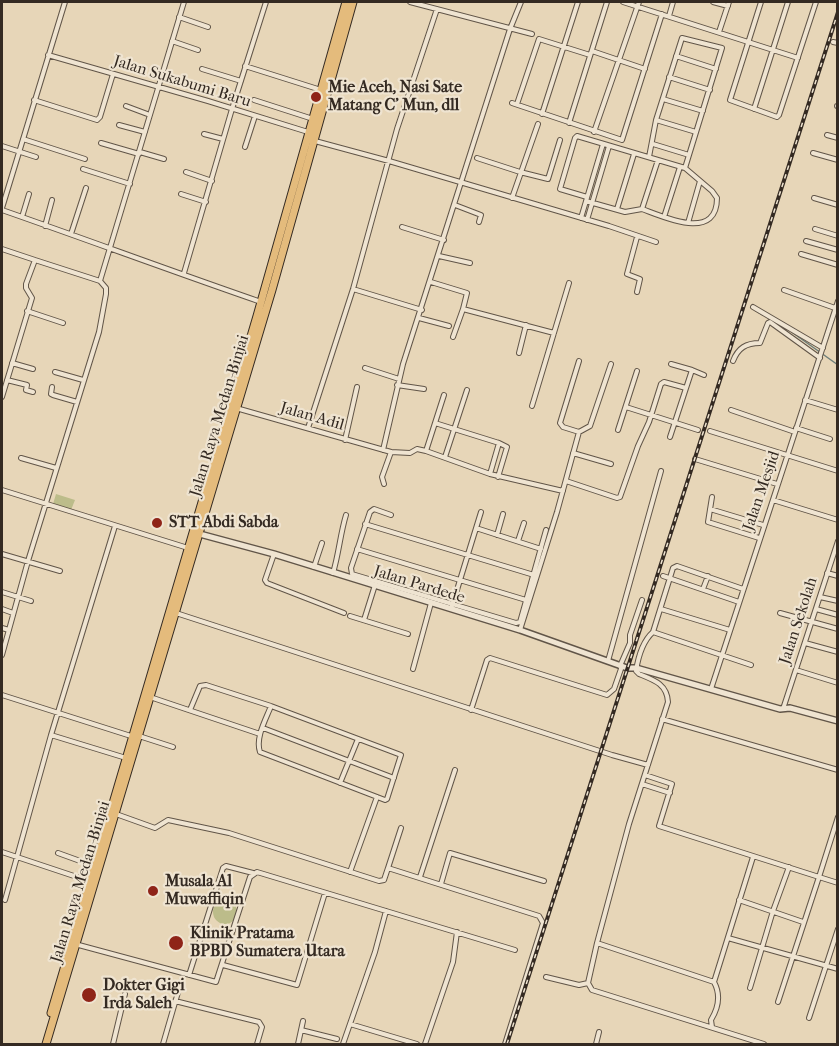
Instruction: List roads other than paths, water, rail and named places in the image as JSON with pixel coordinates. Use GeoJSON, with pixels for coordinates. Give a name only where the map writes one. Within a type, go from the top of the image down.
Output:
{"type":"FeatureCollection","features":[{"type":"Feature","properties":{"kind":"highway","name":"Jalan Raya Medan-Binjai"},"geometry":{"type":"LineString","coordinates":[[310,137],[346,2]]}},
{"type":"Feature","properties":{"kind":"highway","name":"Jalan Raya Medan-Binjai"},"geometry":{"type":"LineString","coordinates":[[196,533],[277,260],[310,137],[353,2]]}},
{"type":"Feature","properties":{"kind":"highway","name":"Jalan Raya Medan-Binjai"},"geometry":{"type":"LineString","coordinates":[[44,1044],[116,814],[147,696],[235,408],[264,303]]}},
{"type":"Feature","properties":{"kind":"highway","name":"Jalan Raya Medan-Binjai"},"geometry":{"type":"LineString","coordinates":[[147,696],[176,613],[191,549]]}},
{"type":"Feature","properties":{"kind":"highway","name":"Jalan Raya Medan-Binjai"},"geometry":{"type":"LineString","coordinates":[[75,943],[94,866],[126,758],[136,737]]}},
{"type":"Feature","properties":{"kind":"street"},"geometry":{"type":"LineString","coordinates":[[65,2],[2,209],[264,303]]}},
{"type":"Feature","properties":{"kind":"street"},"geometry":{"type":"LineString","coordinates":[[100,281],[184,2]]}},
{"type":"Feature","properties":{"kind":"street"},"geometry":{"type":"LineString","coordinates":[[184,273],[266,2]]}},
{"type":"Feature","properties":{"kind":"street"},"geometry":{"type":"LineString","coordinates":[[410,2],[532,34]]}},
{"type":"Feature","properties":{"kind":"street"},"geometry":{"type":"LineString","coordinates":[[383,450],[403,364],[510,29],[521,2]]}},
{"type":"Feature","properties":{"kind":"street"},"geometry":{"type":"LineString","coordinates":[[542,114],[578,2]]}},
{"type":"Feature","properties":{"kind":"street"},"geometry":{"type":"LineString","coordinates":[[569,123],[608,2]]}},
{"type":"Feature","properties":{"kind":"street"},"geometry":{"type":"LineString","coordinates":[[623,2],[639,4],[662,14],[798,58]]}},
{"type":"Feature","properties":{"kind":"street"},"geometry":{"type":"LineString","coordinates":[[644,7],[645,2]]}},
{"type":"Feature","properties":{"kind":"street"},"geometry":{"type":"LineString","coordinates":[[669,16],[673,2]]}},
{"type":"Feature","properties":{"kind":"street"},"geometry":{"type":"LineString","coordinates":[[713,2],[729,4],[719,32]]}},
{"type":"Feature","properties":{"kind":"street"},"geometry":{"type":"LineString","coordinates":[[761,2],[730,100],[777,117],[816,2]]}},
{"type":"Feature","properties":{"kind":"street"},"geometry":{"type":"LineString","coordinates":[[754,109],[788,2]]}},
{"type":"Feature","properties":{"kind":"street"},"geometry":{"type":"LineString","coordinates":[[594,132],[639,4]]}},
{"type":"Feature","properties":{"kind":"street"},"geometry":{"type":"LineString","coordinates":[[308,428],[353,288],[389,160],[437,9]]}},
{"type":"Feature","properties":{"kind":"street"},"geometry":{"type":"LineString","coordinates":[[645,69],[539,39],[514,104],[622,140],[645,69],[662,14]]}},
{"type":"Feature","properties":{"kind":"street"},"geometry":{"type":"LineString","coordinates":[[179,17],[208,27]]}},
{"type":"Feature","properties":{"kind":"street"},"geometry":{"type":"LineString","coordinates":[[648,157],[652,144],[651,137],[682,38],[722,48],[689,155],[664,217]]}},
{"type":"Feature","properties":{"kind":"street"},"geometry":{"type":"LineString","coordinates":[[172,41],[198,50]]}},
{"type":"Feature","properties":{"kind":"street","name":"Jalan Sukabumi Baru"},"geometry":{"type":"LineString","coordinates":[[48,55],[255,116],[310,137],[656,242]]}},
{"type":"Feature","properties":{"kind":"street"},"geometry":{"type":"LineString","coordinates":[[676,56],[716,69]]}},
{"type":"Feature","properties":{"kind":"street"},"geometry":{"type":"LineString","coordinates":[[245,66],[321,90]]}},
{"type":"Feature","properties":{"kind":"street"},"geometry":{"type":"LineString","coordinates":[[202,69],[241,81]]}},
{"type":"Feature","properties":{"kind":"street"},"geometry":{"type":"LineString","coordinates":[[34,100],[96,120],[100,117],[114,74]]}},
{"type":"Feature","properties":{"kind":"street"},"geometry":{"type":"LineString","coordinates":[[669,77],[710,90]]}},
{"type":"Feature","properties":{"kind":"street"},"geometry":{"type":"LineString","coordinates":[[663,99],[703,111]]}},
{"type":"Feature","properties":{"kind":"street"},"geometry":{"type":"LineString","coordinates":[[254,100],[313,119]]}},
{"type":"Feature","properties":{"kind":"street"},"geometry":{"type":"LineString","coordinates":[[126,106],[150,115]]}},
{"type":"Feature","properties":{"kind":"street"},"geometry":{"type":"LineString","coordinates":[[245,147],[255,116]]}},
{"type":"Feature","properties":{"kind":"street"},"geometry":{"type":"LineString","coordinates":[[656,120],[696,132]]}},
{"type":"Feature","properties":{"kind":"street"},"geometry":{"type":"LineString","coordinates":[[512,198],[538,124]]}},
{"type":"Feature","properties":{"kind":"street"},"geometry":{"type":"LineString","coordinates":[[119,125],[145,132]]}},
{"type":"Feature","properties":{"kind":"street"},"geometry":{"type":"LineString","coordinates":[[204,134],[223,139]]}},
{"type":"Feature","properties":{"kind":"street"},"geometry":{"type":"LineString","coordinates":[[827,135],[837,138]]}},
{"type":"Feature","properties":{"kind":"street"},"geometry":{"type":"LineString","coordinates":[[577,136],[634,154],[682,168],[700,181],[716,195],[716,209],[712,215],[702,222],[677,222],[642,209],[629,212],[592,202],[561,189],[577,136]]}},
{"type":"Feature","properties":{"kind":"street"},"geometry":{"type":"LineString","coordinates":[[22,139],[85,159]]}},
{"type":"Feature","properties":{"kind":"street"},"geometry":{"type":"LineString","coordinates":[[477,158],[548,179],[560,140]]}},
{"type":"Feature","properties":{"kind":"street"},"geometry":{"type":"LineString","coordinates":[[101,143],[164,159]]}},
{"type":"Feature","properties":{"kind":"street"},"geometry":{"type":"LineString","coordinates":[[581,218],[603,144]]}},
{"type":"Feature","properties":{"kind":"street"},"geometry":{"type":"LineString","coordinates":[[652,144],[689,155]]}},
{"type":"Feature","properties":{"kind":"street"},"geometry":{"type":"LineString","coordinates":[[2,146],[36,157]]}},
{"type":"Feature","properties":{"kind":"street"},"geometry":{"type":"LineString","coordinates":[[587,220],[609,146]]}},
{"type":"Feature","properties":{"kind":"street"},"geometry":{"type":"LineString","coordinates":[[813,153],[837,160]]}},
{"type":"Feature","properties":{"kind":"street"},"geometry":{"type":"LineString","coordinates":[[617,209],[634,154]]}},
{"type":"Feature","properties":{"kind":"street"},"geometry":{"type":"LineString","coordinates":[[642,209],[658,160]]}},
{"type":"Feature","properties":{"kind":"street"},"geometry":{"type":"LineString","coordinates":[[83,169],[130,184]]}},
{"type":"Feature","properties":{"kind":"street"},"geometry":{"type":"LineString","coordinates":[[186,172],[212,182]]}},
{"type":"Feature","properties":{"kind":"street"},"geometry":{"type":"LineString","coordinates":[[688,223],[700,181]]}},
{"type":"Feature","properties":{"kind":"street"},"geometry":{"type":"LineString","coordinates":[[71,234],[86,188]]}},
{"type":"Feature","properties":{"kind":"street"},"geometry":{"type":"LineString","coordinates":[[22,217],[28,194]]}},
{"type":"Feature","properties":{"kind":"street"},"geometry":{"type":"LineString","coordinates":[[181,194],[206,202]]}},
{"type":"Feature","properties":{"kind":"street"},"geometry":{"type":"LineString","coordinates":[[814,198],[837,205]]}},
{"type":"Feature","properties":{"kind":"street"},"geometry":{"type":"LineString","coordinates":[[45,226],[52,200]]}},
{"type":"Feature","properties":{"kind":"street"},"geometry":{"type":"LineString","coordinates":[[455,205],[481,215],[479,222]]}},
{"type":"Feature","properties":{"kind":"street"},"geometry":{"type":"LineString","coordinates":[[402,227],[444,240]]}},
{"type":"Feature","properties":{"kind":"street"},"geometry":{"type":"LineString","coordinates":[[815,229],[837,236]]}},
{"type":"Feature","properties":{"kind":"street"},"geometry":{"type":"LineString","coordinates":[[637,292],[640,279],[627,274],[638,237]]}},
{"type":"Feature","properties":{"kind":"street"},"geometry":{"type":"LineString","coordinates":[[806,240],[837,250]]}},
{"type":"Feature","properties":{"kind":"street"},"geometry":{"type":"LineString","coordinates":[[2,249],[100,281],[106,288],[99,332],[45,504],[2,655]]}},
{"type":"Feature","properties":{"kind":"street"},"geometry":{"type":"LineString","coordinates":[[801,254],[837,265]]}},
{"type":"Feature","properties":{"kind":"street"},"geometry":{"type":"LineString","coordinates":[[439,256],[471,263]]}},
{"type":"Feature","properties":{"kind":"street"},"geometry":{"type":"LineString","coordinates":[[2,397],[32,298],[26,284],[35,260]]}},
{"type":"Feature","properties":{"kind":"street"},"geometry":{"type":"LineString","coordinates":[[431,282],[467,293],[453,338]]}},
{"type":"Feature","properties":{"kind":"street"},"geometry":{"type":"LineString","coordinates":[[532,406],[569,283]]}},
{"type":"Feature","properties":{"kind":"street"},"geometry":{"type":"LineString","coordinates":[[353,288],[422,310]]}},
{"type":"Feature","properties":{"kind":"street"},"geometry":{"type":"LineString","coordinates":[[784,290],[837,304]]}},
{"type":"Feature","properties":{"kind":"street","name":"Jalan Mesjid"},"geometry":{"type":"LineString","coordinates":[[711,689],[837,304]]}},
{"type":"Feature","properties":{"kind":"street"},"geometry":{"type":"LineString","coordinates":[[753,307],[821,353]]}},
{"type":"Feature","properties":{"kind":"street"},"geometry":{"type":"LineString","coordinates":[[463,309],[554,333]]}},
{"type":"Feature","properties":{"kind":"street"},"geometry":{"type":"LineString","coordinates":[[27,311],[63,323]]}},
{"type":"Feature","properties":{"kind":"street"},"geometry":{"type":"LineString","coordinates":[[419,318],[449,326]]}},
{"type":"Feature","properties":{"kind":"street"},"geometry":{"type":"LineString","coordinates":[[733,361],[740,349],[749,343],[760,343],[770,322],[821,353]]}},
{"type":"Feature","properties":{"kind":"street"},"geometry":{"type":"LineString","coordinates":[[519,353],[526,325]]}},
{"type":"Feature","properties":{"kind":"street"},"geometry":{"type":"LineString","coordinates":[[579,361],[560,423],[562,427],[579,432]]}},
{"type":"Feature","properties":{"kind":"street"},"geometry":{"type":"LineString","coordinates":[[12,363],[33,369]]}},
{"type":"Feature","properties":{"kind":"street"},"geometry":{"type":"LineString","coordinates":[[520,630],[580,429],[590,426],[611,364]]}},
{"type":"Feature","properties":{"kind":"street"},"geometry":{"type":"LineString","coordinates":[[670,364],[704,375]]}},
{"type":"Feature","properties":{"kind":"street"},"geometry":{"type":"LineString","coordinates":[[365,368],[399,379]]}},
{"type":"Feature","properties":{"kind":"street"},"geometry":{"type":"LineString","coordinates":[[669,437],[692,370]]}},
{"type":"Feature","properties":{"kind":"street"},"geometry":{"type":"LineString","coordinates":[[618,430],[637,371]]}},
{"type":"Feature","properties":{"kind":"street"},"geometry":{"type":"LineString","coordinates":[[55,372],[83,380]]}},
{"type":"Feature","properties":{"kind":"street"},"geometry":{"type":"LineString","coordinates":[[7,380],[27,385],[26,390],[33,392]]}},
{"type":"Feature","properties":{"kind":"street"},"geometry":{"type":"LineString","coordinates":[[566,481],[619,498],[652,415],[662,382],[686,388]]}},
{"type":"Feature","properties":{"kind":"street"},"geometry":{"type":"LineString","coordinates":[[397,385],[424,389]]}},
{"type":"Feature","properties":{"kind":"street"},"geometry":{"type":"LineString","coordinates":[[52,387],[51,394],[77,402]]}},
{"type":"Feature","properties":{"kind":"street"},"geometry":{"type":"LineString","coordinates":[[345,440],[357,387]]}},
{"type":"Feature","properties":{"kind":"street"},"geometry":{"type":"LineString","coordinates":[[445,458],[466,390]]}},
{"type":"Feature","properties":{"kind":"street"},"geometry":{"type":"LineString","coordinates":[[444,395],[426,451],[498,477],[563,491]]}},
{"type":"Feature","properties":{"kind":"street"},"geometry":{"type":"LineString","coordinates":[[806,400],[837,410]]}},
{"type":"Feature","properties":{"kind":"street"},"geometry":{"type":"LineString","coordinates":[[626,407],[698,430]]}},
{"type":"Feature","properties":{"kind":"street","name":"Jalan Adil"},"geometry":{"type":"LineString","coordinates":[[235,408],[391,452],[410,453],[417,449],[426,451]]}},
{"type":"Feature","properties":{"kind":"street"},"geometry":{"type":"LineString","coordinates":[[731,410],[830,439]]}},
{"type":"Feature","properties":{"kind":"street"},"geometry":{"type":"LineString","coordinates":[[435,423],[507,447],[498,477]]}},
{"type":"Feature","properties":{"kind":"street"},"geometry":{"type":"LineString","coordinates":[[710,432],[837,471]]}},
{"type":"Feature","properties":{"kind":"street"},"geometry":{"type":"LineString","coordinates":[[490,474],[499,443]]}},
{"type":"Feature","properties":{"kind":"street"},"geometry":{"type":"LineString","coordinates":[[384,484],[382,477],[391,452]]}},
{"type":"Feature","properties":{"kind":"street"},"geometry":{"type":"LineString","coordinates":[[573,453],[611,464]]}},
{"type":"Feature","properties":{"kind":"street"},"geometry":{"type":"LineString","coordinates":[[21,458],[56,468]]}},
{"type":"Feature","properties":{"kind":"street"},"geometry":{"type":"LineString","coordinates":[[695,459],[777,484]]}},
{"type":"Feature","properties":{"kind":"street"},"geometry":{"type":"LineString","coordinates":[[608,661],[661,471]]}},
{"type":"Feature","properties":{"kind":"street"},"geometry":{"type":"LineString","coordinates":[[2,490],[191,549]]}},
{"type":"Feature","properties":{"kind":"street"},"geometry":{"type":"LineString","coordinates":[[712,497],[708,522],[759,538]]}},
{"type":"Feature","properties":{"kind":"street"},"geometry":{"type":"LineString","coordinates":[[772,500],[837,520]]}},
{"type":"Feature","properties":{"kind":"street"},"geometry":{"type":"LineString","coordinates":[[391,515],[371,509],[351,568],[352,574],[452,607],[518,623],[546,530]]}},
{"type":"Feature","properties":{"kind":"street"},"geometry":{"type":"LineString","coordinates":[[710,509],[763,525]]}},
{"type":"Feature","properties":{"kind":"street"},"geometry":{"type":"LineString","coordinates":[[452,607],[481,512]]}},
{"type":"Feature","properties":{"kind":"street"},"geometry":{"type":"LineString","coordinates":[[497,535],[503,514]]}},
{"type":"Feature","properties":{"kind":"street"},"geometry":{"type":"LineString","coordinates":[[333,573],[340,551],[339,539],[346,515]]}},
{"type":"Feature","properties":{"kind":"street"},"geometry":{"type":"LineString","coordinates":[[519,541],[524,523]]}},
{"type":"Feature","properties":{"kind":"street"},"geometry":{"type":"LineString","coordinates":[[365,524],[534,575]]}},
{"type":"Feature","properties":{"kind":"street"},"geometry":{"type":"LineString","coordinates":[[5,900],[51,735],[115,526]]}},
{"type":"Feature","properties":{"kind":"street"},"geometry":{"type":"LineString","coordinates":[[476,528],[542,549]]}},
{"type":"Feature","properties":{"kind":"street","name":"Jalan Pardede"},"geometry":{"type":"LineString","coordinates":[[196,533],[274,554],[431,603],[452,607],[621,666],[837,721]]}},
{"type":"Feature","properties":{"kind":"street"},"geometry":{"type":"LineString","coordinates":[[314,567],[322,543]]}},
{"type":"Feature","properties":{"kind":"street","name":"Jalan Sekolah"},"geometry":{"type":"LineString","coordinates":[[783,709],[827,573],[835,559],[837,544]]}},
{"type":"Feature","properties":{"kind":"street"},"geometry":{"type":"LineString","coordinates":[[357,549],[526,600]]}},
{"type":"Feature","properties":{"kind":"street"},"geometry":{"type":"LineString","coordinates":[[2,554],[60,571]]}},
{"type":"Feature","properties":{"kind":"street"},"geometry":{"type":"LineString","coordinates":[[274,554],[265,580],[267,583],[344,614]]}},
{"type":"Feature","properties":{"kind":"street"},"geometry":{"type":"LineString","coordinates":[[743,589],[675,566],[669,578],[653,632],[648,638],[636,668],[639,674],[661,684],[668,702],[642,784],[588,983],[592,990],[764,1044]]}},
{"type":"Feature","properties":{"kind":"street"},"geometry":{"type":"LineString","coordinates":[[827,573],[837,576]]}},
{"type":"Feature","properties":{"kind":"street"},"geometry":{"type":"LineString","coordinates":[[663,576],[739,602]]}},
{"type":"Feature","properties":{"kind":"street"},"geometry":{"type":"LineString","coordinates":[[703,590],[708,576]]}},
{"type":"Feature","properties":{"kind":"street"},"geometry":{"type":"LineString","coordinates":[[364,620],[375,585]]}},
{"type":"Feature","properties":{"kind":"street"},"geometry":{"type":"LineString","coordinates":[[2,592],[31,601]]}},
{"type":"Feature","properties":{"kind":"street"},"geometry":{"type":"LineString","coordinates":[[820,597],[837,601]]}},
{"type":"Feature","properties":{"kind":"street"},"geometry":{"type":"LineString","coordinates":[[471,710],[487,660],[490,658],[607,695],[614,689],[642,600]]}},
{"type":"Feature","properties":{"kind":"street"},"geometry":{"type":"LineString","coordinates":[[413,669],[431,603]]}},
{"type":"Feature","properties":{"kind":"street"},"geometry":{"type":"LineString","coordinates":[[2,609],[14,613]]}},
{"type":"Feature","properties":{"kind":"street"},"geometry":{"type":"LineString","coordinates":[[661,609],[730,630]]}},
{"type":"Feature","properties":{"kind":"street"},"geometry":{"type":"LineString","coordinates":[[816,609],[837,615]]}},
{"type":"Feature","properties":{"kind":"street"},"geometry":{"type":"LineString","coordinates":[[176,613],[612,756],[648,765]]}},
{"type":"Feature","properties":{"kind":"street"},"geometry":{"type":"LineString","coordinates":[[780,613],[837,629]]}},
{"type":"Feature","properties":{"kind":"street"},"geometry":{"type":"LineString","coordinates":[[350,616],[408,634]]}},
{"type":"Feature","properties":{"kind":"street"},"geometry":{"type":"LineString","coordinates":[[2,628],[9,630]]}},
{"type":"Feature","properties":{"kind":"street"},"geometry":{"type":"LineString","coordinates":[[653,632],[751,665]]}},
{"type":"Feature","properties":{"kind":"street"},"geometry":{"type":"LineString","coordinates":[[805,643],[837,652]]}},
{"type":"Feature","properties":{"kind":"street"},"geometry":{"type":"LineString","coordinates":[[796,670],[837,683]]}},
{"type":"Feature","properties":{"kind":"street"},"geometry":{"type":"LineString","coordinates":[[190,710],[202,684],[271,706],[401,755],[387,799],[260,752],[258,748],[260,734],[271,706]]}},
{"type":"Feature","properties":{"kind":"street"},"geometry":{"type":"LineString","coordinates":[[2,695],[173,747]]}},
{"type":"Feature","properties":{"kind":"street"},"geometry":{"type":"LineString","coordinates":[[147,696],[260,734]]}},
{"type":"Feature","properties":{"kind":"street"},"geometry":{"type":"LineString","coordinates":[[662,719],[837,770]]}},
{"type":"Feature","properties":{"kind":"street"},"geometry":{"type":"LineString","coordinates":[[263,728],[394,778]]}},
{"type":"Feature","properties":{"kind":"street"},"geometry":{"type":"LineString","coordinates":[[51,735],[126,758]]}},
{"type":"Feature","properties":{"kind":"street"},"geometry":{"type":"LineString","coordinates":[[340,783],[358,739]]}},
{"type":"Feature","properties":{"kind":"street"},"geometry":{"type":"LineString","coordinates":[[420,878],[455,770]]}},
{"type":"Feature","properties":{"kind":"street"},"geometry":{"type":"LineString","coordinates":[[645,775],[671,783],[659,826],[837,883]]}},
{"type":"Feature","properties":{"kind":"street"},"geometry":{"type":"LineString","coordinates":[[642,784],[670,793]]}},
{"type":"Feature","properties":{"kind":"street"},"geometry":{"type":"LineString","coordinates":[[350,872],[377,797]]}},
{"type":"Feature","properties":{"kind":"street"},"geometry":{"type":"LineString","coordinates":[[116,814],[155,828],[168,820],[229,833],[379,882],[384,880],[401,828]]}},
{"type":"Feature","properties":{"kind":"street"},"geometry":{"type":"LineString","coordinates":[[778,1002],[837,817]]}},
{"type":"Feature","properties":{"kind":"street"},"geometry":{"type":"LineString","coordinates":[[2,852],[90,882]]}},
{"type":"Feature","properties":{"kind":"street"},"geometry":{"type":"LineString","coordinates":[[441,884],[450,853],[544,881]]}},
{"type":"Feature","properties":{"kind":"street"},"geometry":{"type":"LineString","coordinates":[[58,854],[94,866]]}},
{"type":"Feature","properties":{"kind":"street"},"geometry":{"type":"LineString","coordinates":[[714,982],[753,857]]}},
{"type":"Feature","properties":{"kind":"street"},"geometry":{"type":"LineString","coordinates":[[189,975],[223,868],[226,866],[257,872],[515,950]]}},
{"type":"Feature","properties":{"kind":"street"},"geometry":{"type":"LineString","coordinates":[[750,988],[789,867]]}},
{"type":"Feature","properties":{"kind":"street"},"geometry":{"type":"LineString","coordinates":[[388,868],[524,910],[542,918],[543,923],[505,1044]]}},
{"type":"Feature","properties":{"kind":"street"},"geometry":{"type":"LineString","coordinates":[[75,943],[216,982],[253,873]]}},
{"type":"Feature","properties":{"kind":"street"},"geometry":{"type":"LineString","coordinates":[[223,965],[297,985],[325,893]]}},
{"type":"Feature","properties":{"kind":"street"},"geometry":{"type":"LineString","coordinates":[[739,900],[803,922]]}},
{"type":"Feature","properties":{"kind":"street"},"geometry":{"type":"LineString","coordinates":[[343,1044],[375,952],[386,911]]}},
{"type":"Feature","properties":{"kind":"street"},"geometry":{"type":"LineString","coordinates":[[809,1018],[837,929]]}},
{"type":"Feature","properties":{"kind":"street"},"geometry":{"type":"LineString","coordinates":[[425,1044],[453,962],[457,932]]}},
{"type":"Feature","properties":{"kind":"street"},"geometry":{"type":"LineString","coordinates":[[728,938],[837,969]]}},
{"type":"Feature","properties":{"kind":"street"},"geometry":{"type":"LineString","coordinates":[[597,943],[714,982],[719,991],[716,1012],[704,1025]]}},
{"type":"Feature","properties":{"kind":"street"},"geometry":{"type":"LineString","coordinates":[[546,977],[579,985],[588,983]]}},
{"type":"Feature","properties":{"kind":"street"},"geometry":{"type":"LineString","coordinates":[[164,1044],[181,982]]}},
{"type":"Feature","properties":{"kind":"street"},"geometry":{"type":"LineString","coordinates":[[113,1044],[125,994]]}},
{"type":"Feature","properties":{"kind":"street"},"geometry":{"type":"LineString","coordinates":[[175,1001],[259,1022],[262,1027],[257,1044]]}},
{"type":"Feature","properties":{"kind":"street"},"geometry":{"type":"LineString","coordinates":[[711,1020],[712,1027]]}},
{"type":"Feature","properties":{"kind":"street"},"geometry":{"type":"LineString","coordinates":[[298,1044],[303,1021]]}},
{"type":"Feature","properties":{"kind":"street"},"geometry":{"type":"LineString","coordinates":[[350,1024],[417,1044]]}},
{"type":"Feature","properties":{"kind":"street"},"geometry":{"type":"LineString","coordinates":[[301,1030],[337,1039]]}},
{"type":"Feature","properties":{"kind":"street"},"geometry":{"type":"LineString","coordinates":[[596,1044],[599,1032]]}},
{"type":"Feature","properties":{"kind":"waterway"},"geometry":{"type":"LineString","coordinates":[[755,310],[763,315]]}},
{"type":"Feature","properties":{"kind":"waterway"},"geometry":{"type":"LineString","coordinates":[[793,333],[838,365]]}},
{"type":"Feature","properties":{"kind":"railway"},"geometry":{"type":"LineString","coordinates":[[507,1044],[838,12]]}},
{"type":"Feature","properties":{"kind":"place","name":"Mie Aceh, Nasi Sate Matang C' Mun, dll"},"geometry":{"type":"Point","coordinates":[316,97]}},
{"type":"Feature","properties":{"kind":"place","name":"STT Abdi Sabda"},"geometry":{"type":"Point","coordinates":[157,523]}},
{"type":"Feature","properties":{"kind":"place","name":"Musala Al Muwaffiqin"},"geometry":{"type":"Point","coordinates":[153,891]}},
{"type":"Feature","properties":{"kind":"place","name":"Klinik Pratama BPBD Sumatera Utara"},"geometry":{"type":"Point","coordinates":[176,943]}},
{"type":"Feature","properties":{"kind":"place","name":"Dokter Gigi Irda Saleh"},"geometry":{"type":"Point","coordinates":[89,995]}}]}
